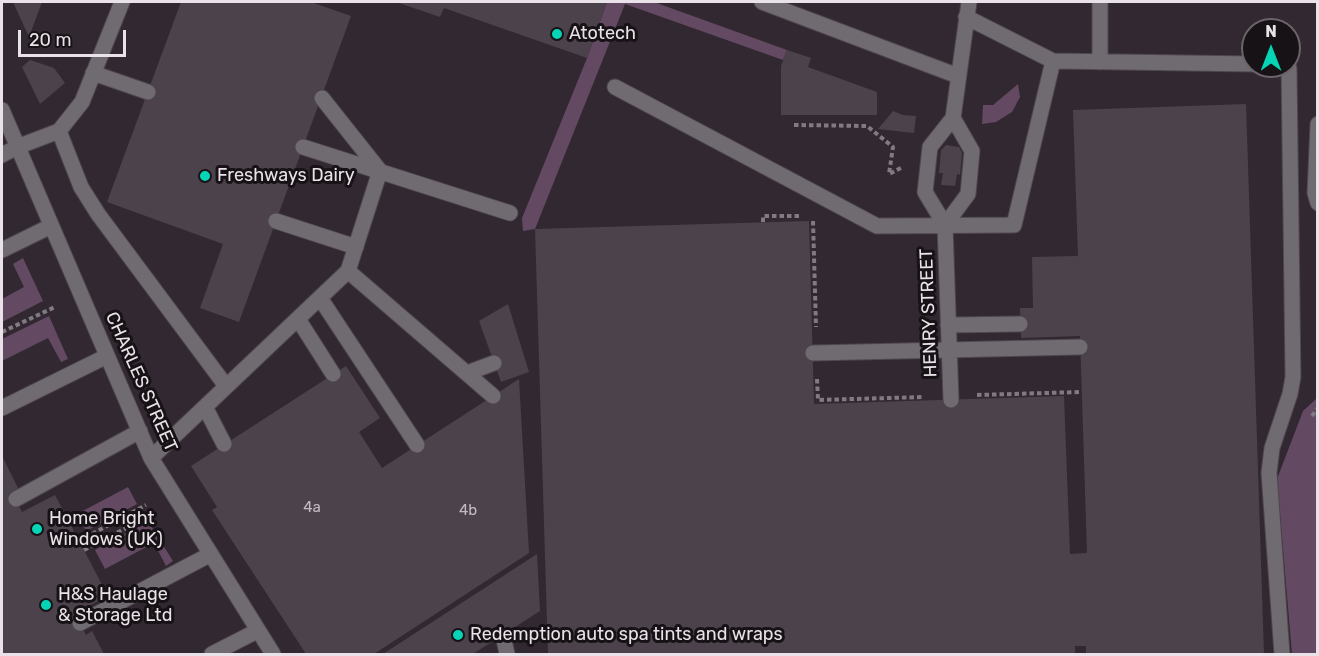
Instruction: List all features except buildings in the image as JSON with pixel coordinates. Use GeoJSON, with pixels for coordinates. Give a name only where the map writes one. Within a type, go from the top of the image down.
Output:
{"type":"FeatureCollection","features":[{"type":"Feature","properties":{"kind":"street"},"geometry":{"type":"LineString","coordinates":[[2,154],[59,131],[82,102],[122,2]]}},
{"type":"Feature","properties":{"kind":"street"},"geometry":{"type":"LineString","coordinates":[[762,2],[958,76]]}},
{"type":"Feature","properties":{"kind":"street"},"geometry":{"type":"LineString","coordinates":[[945,225],[925,192],[930,147],[953,118],[969,2]]}},
{"type":"Feature","properties":{"kind":"street"},"geometry":{"type":"LineString","coordinates":[[1100,2],[1100,62]]}},
{"type":"Feature","properties":{"kind":"street"},"geometry":{"type":"LineString","coordinates":[[966,17],[1053,61],[1241,64]]}},
{"type":"Feature","properties":{"kind":"street"},"geometry":{"type":"LineString","coordinates":[[615,87],[877,226],[1014,225],[1053,61]]}},
{"type":"Feature","properties":{"kind":"street"},"geometry":{"type":"LineString","coordinates":[[93,74],[148,92]]}},
{"type":"Feature","properties":{"kind":"street"},"geometry":{"type":"LineString","coordinates":[[1282,654],[1269,473],[1272,448],[1290,394],[1293,377],[1289,78]]}},
{"type":"Feature","properties":{"kind":"street"},"geometry":{"type":"LineString","coordinates":[[322,98],[380,171]]}},
{"type":"Feature","properties":{"kind":"street","name":"CHARLES STREET"},"geometry":{"type":"LineString","coordinates":[[2,110],[151,458],[273,654]]}},
{"type":"Feature","properties":{"kind":"street"},"geometry":{"type":"LineString","coordinates":[[945,225],[968,194],[972,151],[953,118]]}},
{"type":"Feature","properties":{"kind":"street"},"geometry":{"type":"LineString","coordinates":[[1317,124],[1315,193],[1317,203]]}},
{"type":"Feature","properties":{"kind":"street"},"geometry":{"type":"LineString","coordinates":[[59,131],[81,187],[98,214],[226,386]]}},
{"type":"Feature","properties":{"kind":"street"},"geometry":{"type":"LineString","coordinates":[[303,147],[510,213]]}},
{"type":"Feature","properties":{"kind":"street"},"geometry":{"type":"LineString","coordinates":[[151,458],[348,271],[380,171]]}},
{"type":"Feature","properties":{"kind":"street"},"geometry":{"type":"LineString","coordinates":[[276,221],[356,247]]}},
{"type":"Feature","properties":{"kind":"street","name":"HENRY STREET"},"geometry":{"type":"LineString","coordinates":[[945,225],[951,400]]}},
{"type":"Feature","properties":{"kind":"street"},"geometry":{"type":"LineString","coordinates":[[2,250],[51,226]]}},
{"type":"Feature","properties":{"kind":"street"},"geometry":{"type":"LineString","coordinates":[[348,271],[493,396]]}},
{"type":"Feature","properties":{"kind":"street"},"geometry":{"type":"LineString","coordinates":[[320,298],[417,445]]}},
{"type":"Feature","properties":{"kind":"street"},"geometry":{"type":"LineString","coordinates":[[298,319],[333,374]]}},
{"type":"Feature","properties":{"kind":"street"},"geometry":{"type":"LineString","coordinates":[[948,325],[1020,324]]}},
{"type":"Feature","properties":{"kind":"street"},"geometry":{"type":"LineString","coordinates":[[813,353],[1080,346]]}},
{"type":"Feature","properties":{"kind":"street"},"geometry":{"type":"LineString","coordinates":[[2,408],[107,356]]}},
{"type":"Feature","properties":{"kind":"street"},"geometry":{"type":"LineString","coordinates":[[467,373],[494,363]]}},
{"type":"Feature","properties":{"kind":"street"},"geometry":{"type":"LineString","coordinates":[[205,407],[224,444]]}},
{"type":"Feature","properties":{"kind":"street"},"geometry":{"type":"LineString","coordinates":[[16,500],[140,431]]}},
{"type":"Feature","properties":{"kind":"street"},"geometry":{"type":"LineString","coordinates":[[80,623],[211,554]]}},
{"type":"Feature","properties":{"kind":"street"},"geometry":{"type":"LineString","coordinates":[[212,654],[257,631]]}},
{"type":"Feature","properties":{"kind":"street"},"geometry":{"type":"LineString","coordinates":[[503,635],[507,654]]}},
{"type":"Feature","properties":{"kind":"path"},"geometry":{"type":"LineString","coordinates":[[794,125],[867,126],[893,147],[890,174],[907,164]]}},
{"type":"Feature","properties":{"kind":"path"},"geometry":{"type":"LineString","coordinates":[[813,215],[816,329]]}},
{"type":"Feature","properties":{"kind":"path"},"geometry":{"type":"LineString","coordinates":[[763,222],[763,216],[803,216]]}},
{"type":"Feature","properties":{"kind":"path"},"geometry":{"type":"LineString","coordinates":[[2,332],[55,307]]}},
{"type":"Feature","properties":{"kind":"path"},"geometry":{"type":"LineString","coordinates":[[817,373],[818,400],[934,397]]}},
{"type":"Feature","properties":{"kind":"path"},"geometry":{"type":"LineString","coordinates":[[972,395],[1082,392]]}},
{"type":"Feature","properties":{"kind":"path"},"geometry":{"type":"LineString","coordinates":[[79,540],[146,505]]}},
{"type":"Feature","properties":{"kind":"path"},"geometry":{"type":"LineString","coordinates":[[84,550],[151,514]]}},
{"type":"Feature","properties":{"kind":"shaded area"},"geometry":{"type":"Polygon","coordinates":[[[607,2],[654,2],[787,50],[783,60],[625,4],[535,229],[523,231],[522,218],[587,58],[607,2]]]}},
{"type":"Feature","properties":{"kind":"shaded area"},"geometry":{"type":"Polygon","coordinates":[[[1018,84],[1020,97],[1012,112],[996,122],[982,124],[983,105],[993,105],[1018,84]]]}},
{"type":"Feature","properties":{"kind":"shaded area"},"geometry":{"type":"Polygon","coordinates":[[[23,258],[43,301],[2,322],[2,299],[24,287],[13,264],[23,258]]]}},
{"type":"Feature","properties":{"kind":"shaded area"},"geometry":{"type":"Polygon","coordinates":[[[49,316],[68,359],[61,362],[48,338],[2,361],[2,339],[49,316]]]}},
{"type":"Feature","properties":{"kind":"shaded area"},"geometry":{"type":"Polygon","coordinates":[[[1317,398],[1317,654],[1292,654],[1277,479],[1303,411],[1317,398]]]}},
{"type":"Feature","properties":{"kind":"shaded area"},"geometry":{"type":"Polygon","coordinates":[[[128,487],[137,504],[86,531],[77,514],[128,487]]]}},
{"type":"Feature","properties":{"kind":"shaded area"},"geometry":{"type":"Polygon","coordinates":[[[148,521],[173,561],[166,566],[154,543],[105,569],[95,550],[148,521]]]}},
{"type":"Feature","properties":{"kind":"place","name":"Atotech"},"geometry":{"type":"Point","coordinates":[557,34]}},
{"type":"Feature","properties":{"kind":"place","name":"Freshways Dairy"},"geometry":{"type":"Point","coordinates":[205,176]}},
{"type":"Feature","properties":{"kind":"place","name":"Home Bright Windows (UK)"},"geometry":{"type":"Point","coordinates":[37,529]}},
{"type":"Feature","properties":{"kind":"place","name":"H&S Haulage & Storage Ltd"},"geometry":{"type":"Point","coordinates":[46,605]}},
{"type":"Feature","properties":{"kind":"place","name":"Redemption auto spa tints and wraps"},"geometry":{"type":"Point","coordinates":[458,635]}}]}
